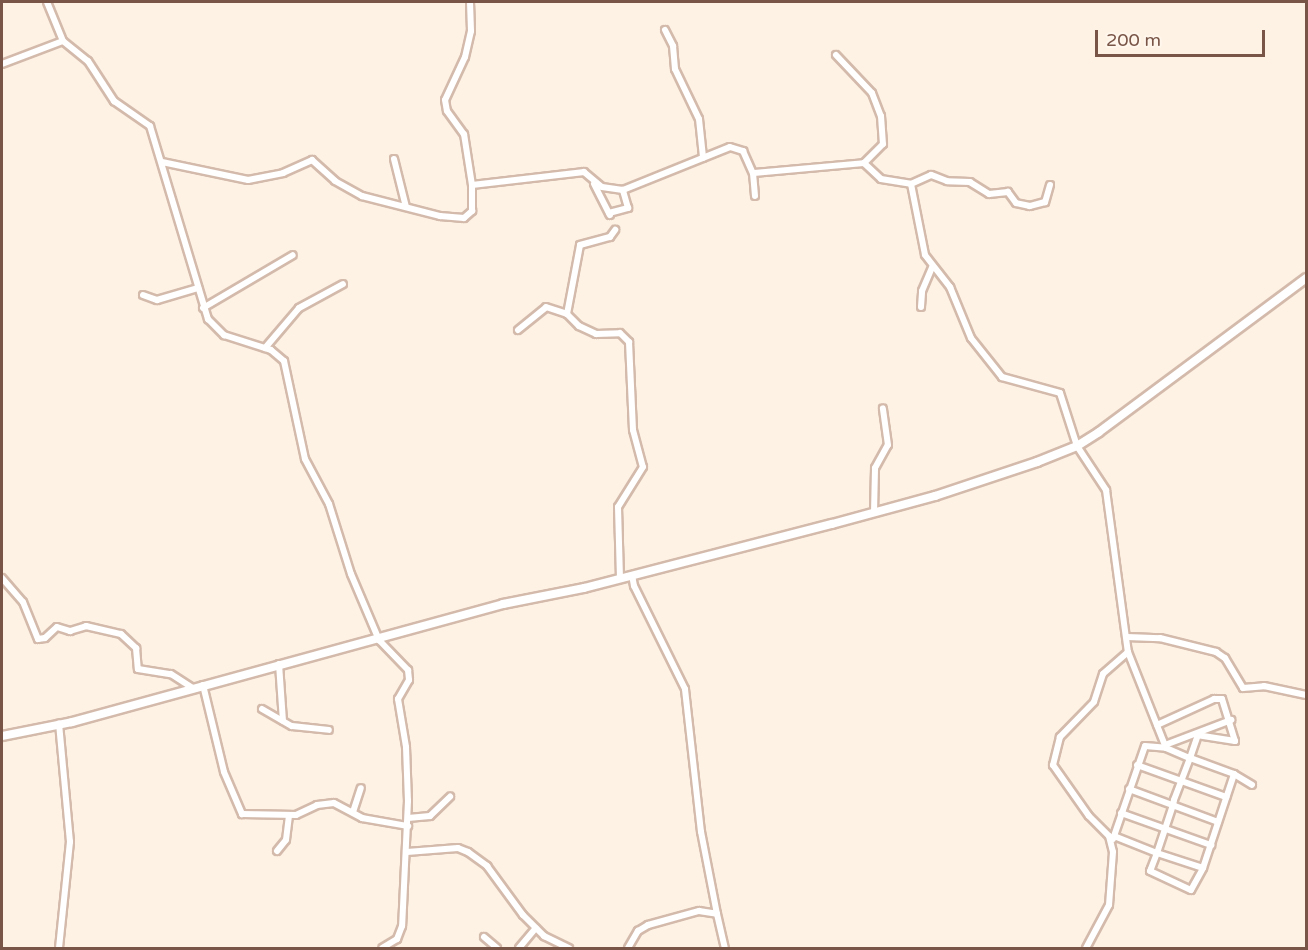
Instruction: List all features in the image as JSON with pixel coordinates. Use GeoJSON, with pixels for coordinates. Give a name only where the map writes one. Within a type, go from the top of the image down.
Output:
{"type":"FeatureCollection","features":[{"type":"Feature","properties":{"kind":"street"},"geometry":{"type":"LineString","coordinates":[[48,2],[63,41],[88,61],[114,101],[148,123],[162,162],[202,308],[219,331],[265,348],[284,361],[304,459],[329,504],[351,574],[379,640],[403,663],[409,675],[398,699],[406,747],[408,818],[400,934],[382,948]]}},
{"type":"Feature","properties":{"kind":"street"},"geometry":{"type":"LineString","coordinates":[[162,162],[248,180],[283,173],[312,160],[335,181],[362,196],[440,216],[468,217],[472,211],[472,185],[464,135],[447,111],[445,100],[465,57],[471,31],[471,2]]}},
{"type":"Feature","properties":{"kind":"street"},"geometry":{"type":"LineString","coordinates":[[665,30],[699,118],[703,158]]}},
{"type":"Feature","properties":{"kind":"street"},"geometry":{"type":"LineString","coordinates":[[2,64],[63,41]]}},
{"type":"Feature","properties":{"kind":"street"},"geometry":{"type":"LineString","coordinates":[[759,173],[864,163],[884,143],[881,116],[872,93],[836,55]]}},
{"type":"Feature","properties":{"kind":"street"},"geometry":{"type":"LineString","coordinates":[[594,183],[623,190],[735,147],[744,153],[759,173],[755,196]]}},
{"type":"Feature","properties":{"kind":"street"},"geometry":{"type":"LineString","coordinates":[[394,159],[406,207]]}},
{"type":"Feature","properties":{"kind":"street"},"geometry":{"type":"LineString","coordinates":[[864,163],[881,179],[910,184],[931,175],[970,182],[989,194],[1008,192],[1016,203],[1030,206],[1046,201],[1050,185]]}},
{"type":"Feature","properties":{"kind":"street"},"geometry":{"type":"LineString","coordinates":[[472,185],[584,172],[594,183],[610,214],[628,208],[623,190]]}},
{"type":"Feature","properties":{"kind":"street"},"geometry":{"type":"LineString","coordinates":[[910,184],[925,255],[932,267],[950,287],[971,338],[998,374],[1060,393],[1077,447],[1105,486],[1128,652],[1165,746],[1234,774],[1252,785]]}},
{"type":"Feature","properties":{"kind":"street"},"geometry":{"type":"LineString","coordinates":[[567,314],[580,245],[610,237],[615,230]]}},
{"type":"Feature","properties":{"kind":"street"},"geometry":{"type":"LineString","coordinates":[[202,308],[293,255]]}},
{"type":"Feature","properties":{"kind":"street"},"geometry":{"type":"LineString","coordinates":[[921,308],[922,291],[932,267]]}},
{"type":"Feature","properties":{"kind":"street"},"geometry":{"type":"LineString","coordinates":[[2,736],[59,724],[191,687],[379,640],[503,604],[632,575],[874,513],[935,496],[1077,447],[1306,278]]}},
{"type":"Feature","properties":{"kind":"street"},"geometry":{"type":"LineString","coordinates":[[265,348],[298,308],[344,284]]}},
{"type":"Feature","properties":{"kind":"street"},"geometry":{"type":"LineString","coordinates":[[143,295],[157,300],[198,288]]}},
{"type":"Feature","properties":{"kind":"street"},"geometry":{"type":"LineString","coordinates":[[518,330],[546,307],[567,314],[579,326],[596,334],[624,335],[631,346],[633,430],[643,467],[618,507],[620,577]]}},
{"type":"Feature","properties":{"kind":"street"},"geometry":{"type":"LineString","coordinates":[[874,513],[876,464],[888,445],[883,408]]}},
{"type":"Feature","properties":{"kind":"street"},"geometry":{"type":"LineString","coordinates":[[632,575],[633,586],[685,689],[700,832],[725,948]]}},
{"type":"Feature","properties":{"kind":"street"},"geometry":{"type":"LineString","coordinates":[[2,578],[23,602],[38,639],[45,638],[57,627],[70,630],[86,626],[121,634],[136,648],[138,669],[171,674],[191,687]]}},
{"type":"Feature","properties":{"kind":"street"},"geometry":{"type":"LineString","coordinates":[[1127,638],[1160,638],[1216,652],[1225,658],[1243,688],[1264,686],[1306,695]]}},
{"type":"Feature","properties":{"kind":"street"},"geometry":{"type":"LineString","coordinates":[[1128,652],[1103,674],[1094,702],[1060,737],[1053,765],[1113,839],[1203,868]]}},
{"type":"Feature","properties":{"kind":"street"},"geometry":{"type":"LineString","coordinates":[[279,664],[283,721]]}},
{"type":"Feature","properties":{"kind":"street"},"geometry":{"type":"LineString","coordinates":[[203,685],[214,735],[238,812],[256,816],[289,816],[326,803],[353,812],[362,818],[408,826]]}},
{"type":"Feature","properties":{"kind":"street"},"geometry":{"type":"LineString","coordinates":[[1157,725],[1217,698],[1224,701],[1231,720],[1234,743],[1198,735]]}},
{"type":"Feature","properties":{"kind":"street"},"geometry":{"type":"LineString","coordinates":[[262,709],[292,726],[329,730]]}},
{"type":"Feature","properties":{"kind":"street"},"geometry":{"type":"LineString","coordinates":[[1086,948],[1109,905],[1114,860],[1113,839],[1137,765],[1147,745],[1165,746],[1198,735],[1231,720]]}},
{"type":"Feature","properties":{"kind":"street"},"geometry":{"type":"LineString","coordinates":[[59,724],[70,842],[59,948]]}},
{"type":"Feature","properties":{"kind":"street"},"geometry":{"type":"LineString","coordinates":[[1198,735],[1157,853],[1152,874],[1191,890],[1203,868],[1234,774]]}},
{"type":"Feature","properties":{"kind":"street"},"geometry":{"type":"LineString","coordinates":[[1137,765],[1226,797]]}},
{"type":"Feature","properties":{"kind":"street"},"geometry":{"type":"LineString","coordinates":[[353,812],[361,788]]}},
{"type":"Feature","properties":{"kind":"street"},"geometry":{"type":"LineString","coordinates":[[1129,789],[1218,822]]}},
{"type":"Feature","properties":{"kind":"street"},"geometry":{"type":"LineString","coordinates":[[408,818],[430,816],[450,797]]}},
{"type":"Feature","properties":{"kind":"street"},"geometry":{"type":"LineString","coordinates":[[1121,813],[1211,845]]}},
{"type":"Feature","properties":{"kind":"street"},"geometry":{"type":"LineString","coordinates":[[277,851],[285,840],[289,816]]}},
{"type":"Feature","properties":{"kind":"street"},"geometry":{"type":"LineString","coordinates":[[407,852],[458,848],[468,852],[487,866],[536,928],[569,948]]}},
{"type":"Feature","properties":{"kind":"street"},"geometry":{"type":"LineString","coordinates":[[628,948],[638,931],[648,925],[699,911],[717,914]]}},
{"type":"Feature","properties":{"kind":"street"},"geometry":{"type":"LineString","coordinates":[[519,948],[536,928]]}},
{"type":"Feature","properties":{"kind":"street"},"geometry":{"type":"LineString","coordinates":[[484,937],[497,948]]}}]}
